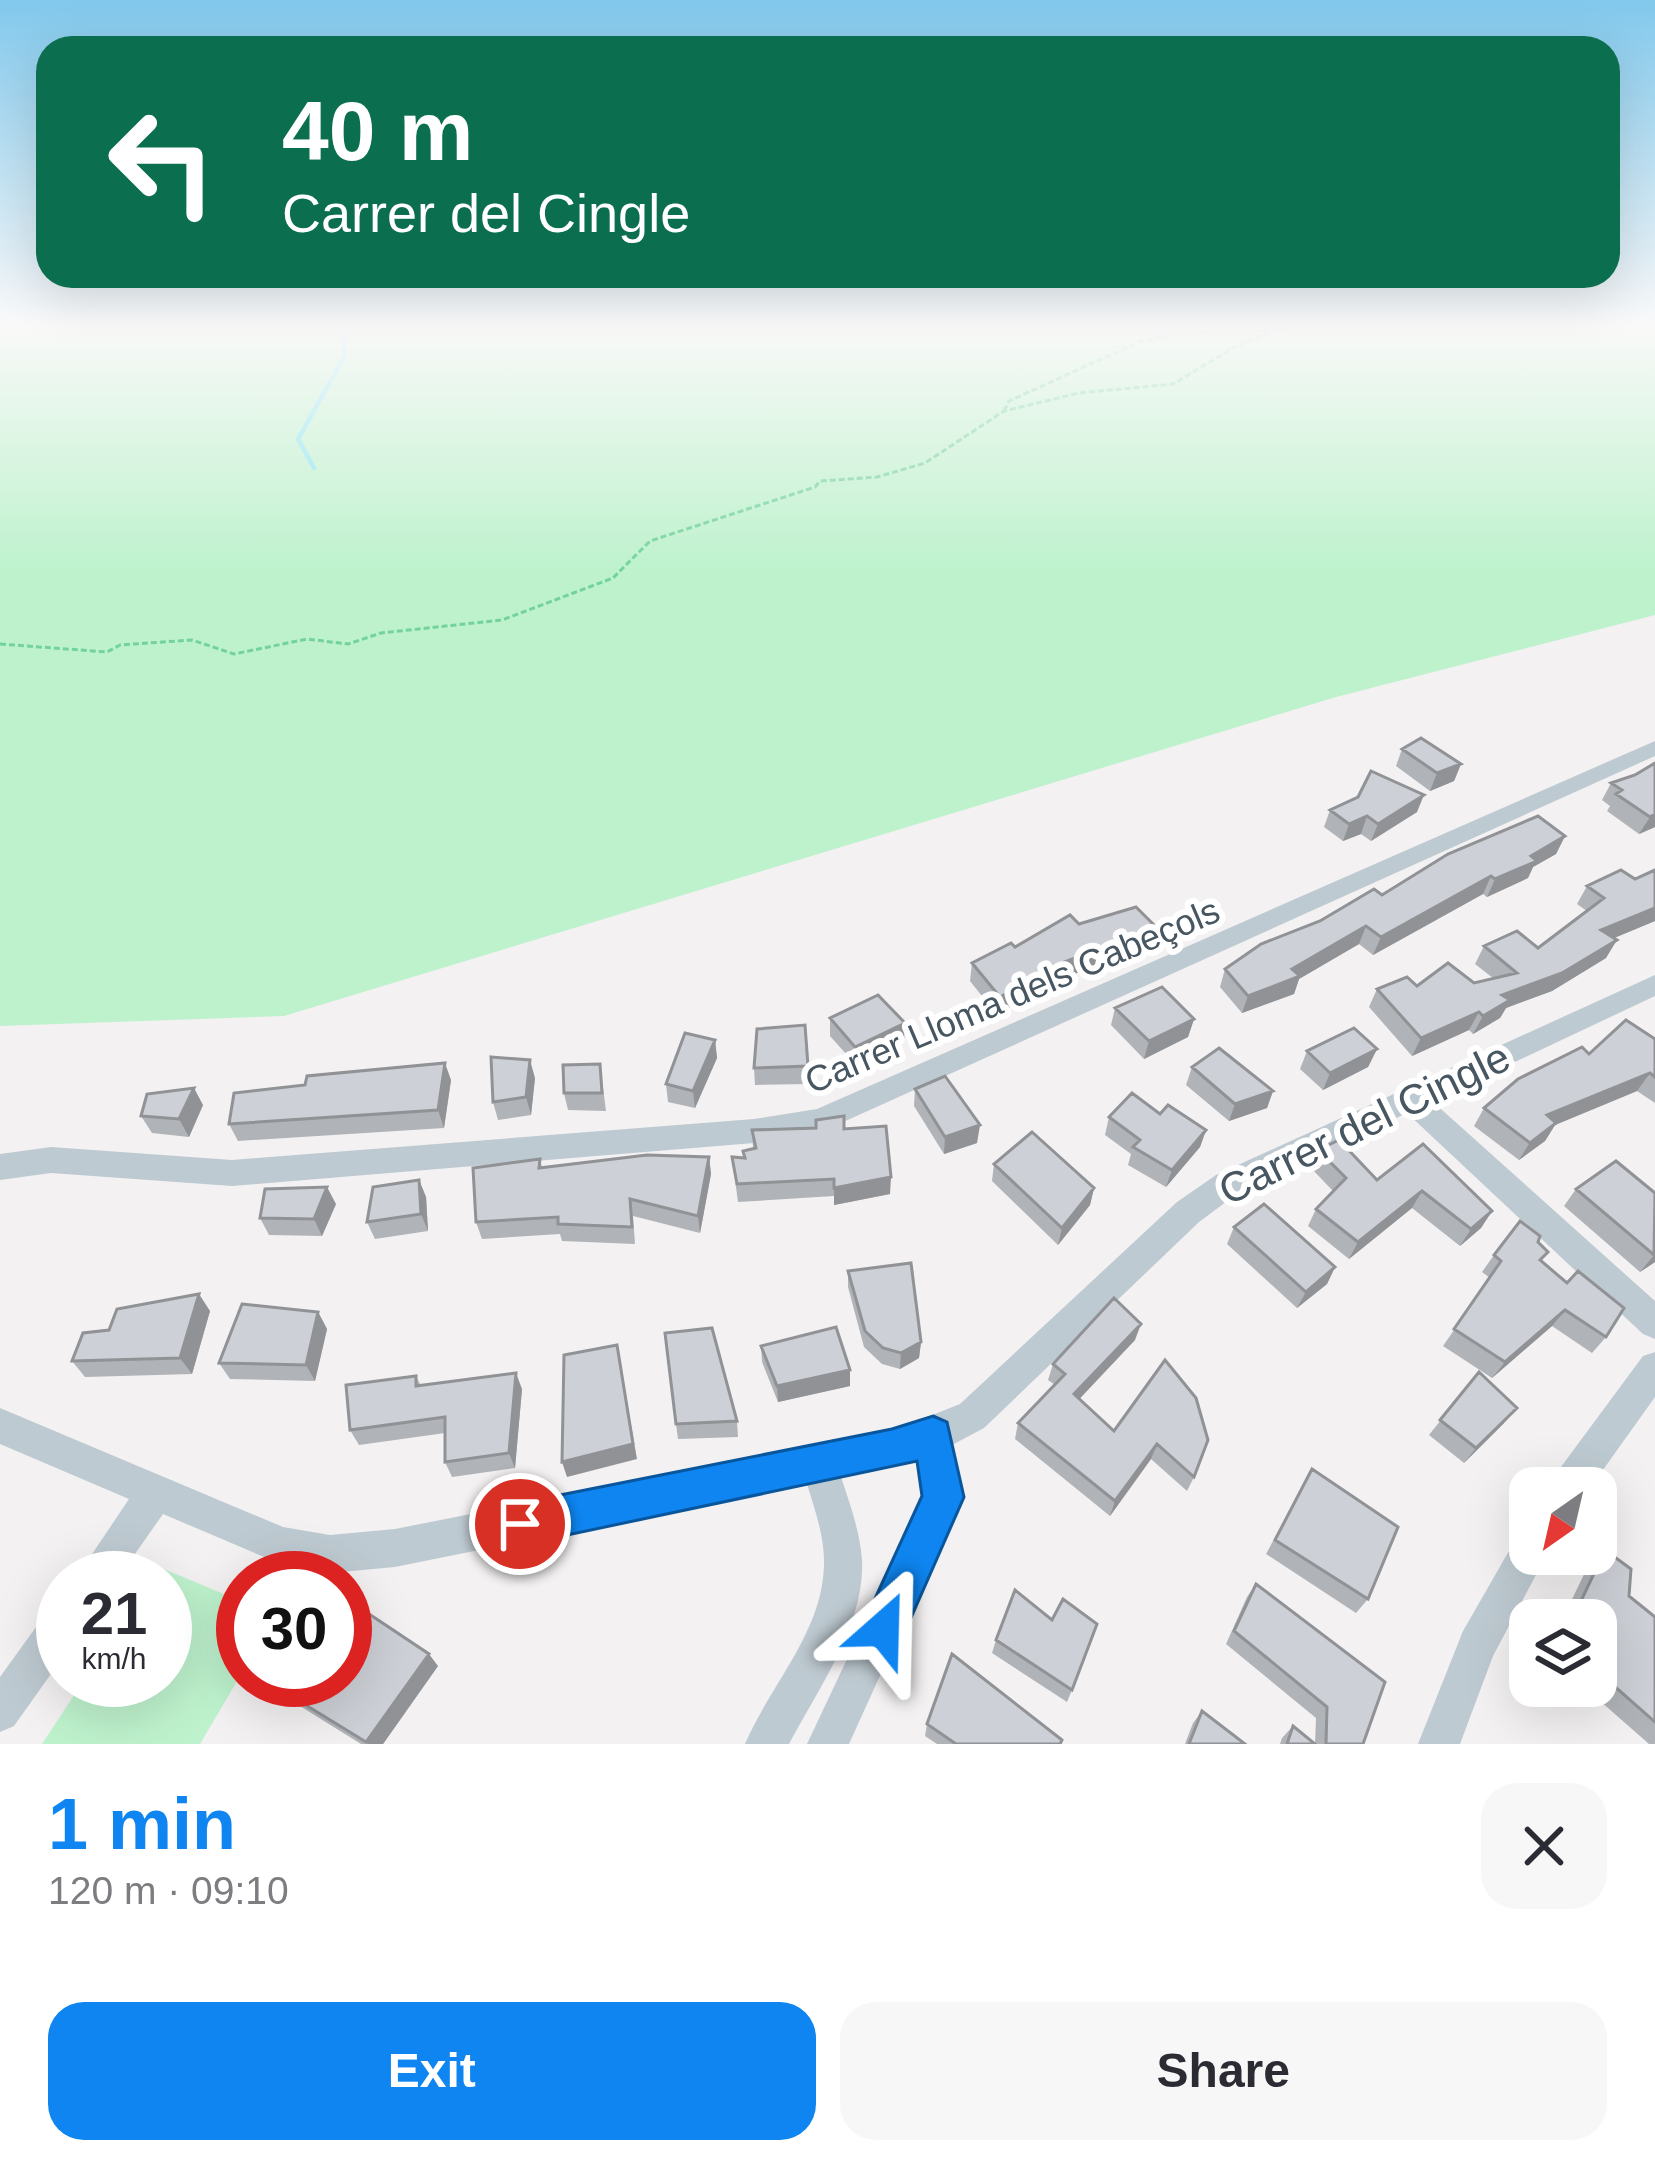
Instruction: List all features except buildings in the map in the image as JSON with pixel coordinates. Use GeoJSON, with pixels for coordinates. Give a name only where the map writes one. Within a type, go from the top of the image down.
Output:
{"type":"FeatureCollection","features":[{"type":"Feature","properties":{"kind":"street","name":"Carrer Lloma dels Cabeçols"},"geometry":{"type":"LineString","coordinates":[[0,1167],[52,1160],[232,1173],[754,1131],[821,1120],[1655,748]]}},
{"type":"Feature","properties":{"kind":"street","name":"Carrer del Cingle"},"geometry":{"type":"LineString","coordinates":[[0,1426],[283,1546],[330,1554],[362,1553],[819,1464],[933,1436],[972,1415],[1188,1212],[1227,1184],[1655,985]]}},
{"type":"Feature","properties":{"kind":"street"},"geometry":{"type":"LineString","coordinates":[[1408,1098],[1655,1323]]}},
{"type":"Feature","properties":{"kind":"street"},"geometry":{"type":"LineString","coordinates":[[1583,1467],[1655,1368]]}},
{"type":"Feature","properties":{"kind":"street"},"geometry":{"type":"LineString","coordinates":[[828,1744],[943,1497],[933,1436]]}},
{"type":"Feature","properties":{"kind":"street"},"geometry":{"type":"LineString","coordinates":[[766,1744],[827,1627],[842,1583],[841,1546],[819,1464]]}},
{"type":"Feature","properties":{"kind":"street"},"geometry":{"type":"LineString","coordinates":[[114,1551],[157,1491]]}},
{"type":"Feature","properties":{"kind":"street"},"geometry":{"type":"LineString","coordinates":[[1439,1744],[1477,1646],[1516,1575]]}},
{"type":"Feature","properties":{"kind":"street"},"geometry":{"type":"LineString","coordinates":[[0,1712],[36,1661]]}},
{"type":"Feature","properties":{"kind":"path"},"geometry":{"type":"LineString","coordinates":[[1004,411],[1006,407]]}},
{"type":"Feature","properties":{"kind":"path"},"geometry":{"type":"LineString","coordinates":[[0,646],[106,652],[120,645],[192,640],[234,654],[308,639],[348,644],[381,634],[502,620],[613,578],[650,541],[815,487],[820,481],[877,477],[926,464],[930,456],[959,443],[1004,411],[1019,407]]}},
{"type":"Feature","properties":{"kind":"green space"},"geometry":{"type":"Polygon","coordinates":[[[0,407],[1655,407],[1655,615],[1336,697],[284,1016],[0,1026],[0,407]]]}},
{"type":"Feature","properties":{"kind":"green space"},"geometry":{"type":"Polygon","coordinates":[[[192,1581],[216,1591],[216,1707],[222,1707],[200,1744],[42,1744],[66,1707],[192,1707],[192,1581]]]}},
{"type":"Feature","properties":{"kind":"waterway"},"geometry":{"type":"LineString","coordinates":[[314,468],[298,439],[316,407]]}},
{"type":"Feature","properties":{"kind":"route"},"geometry":{"type":"LineString","coordinates":[[520,1524],[892,1449],[933,1436],[943,1497],[883,1629]]}}]}
